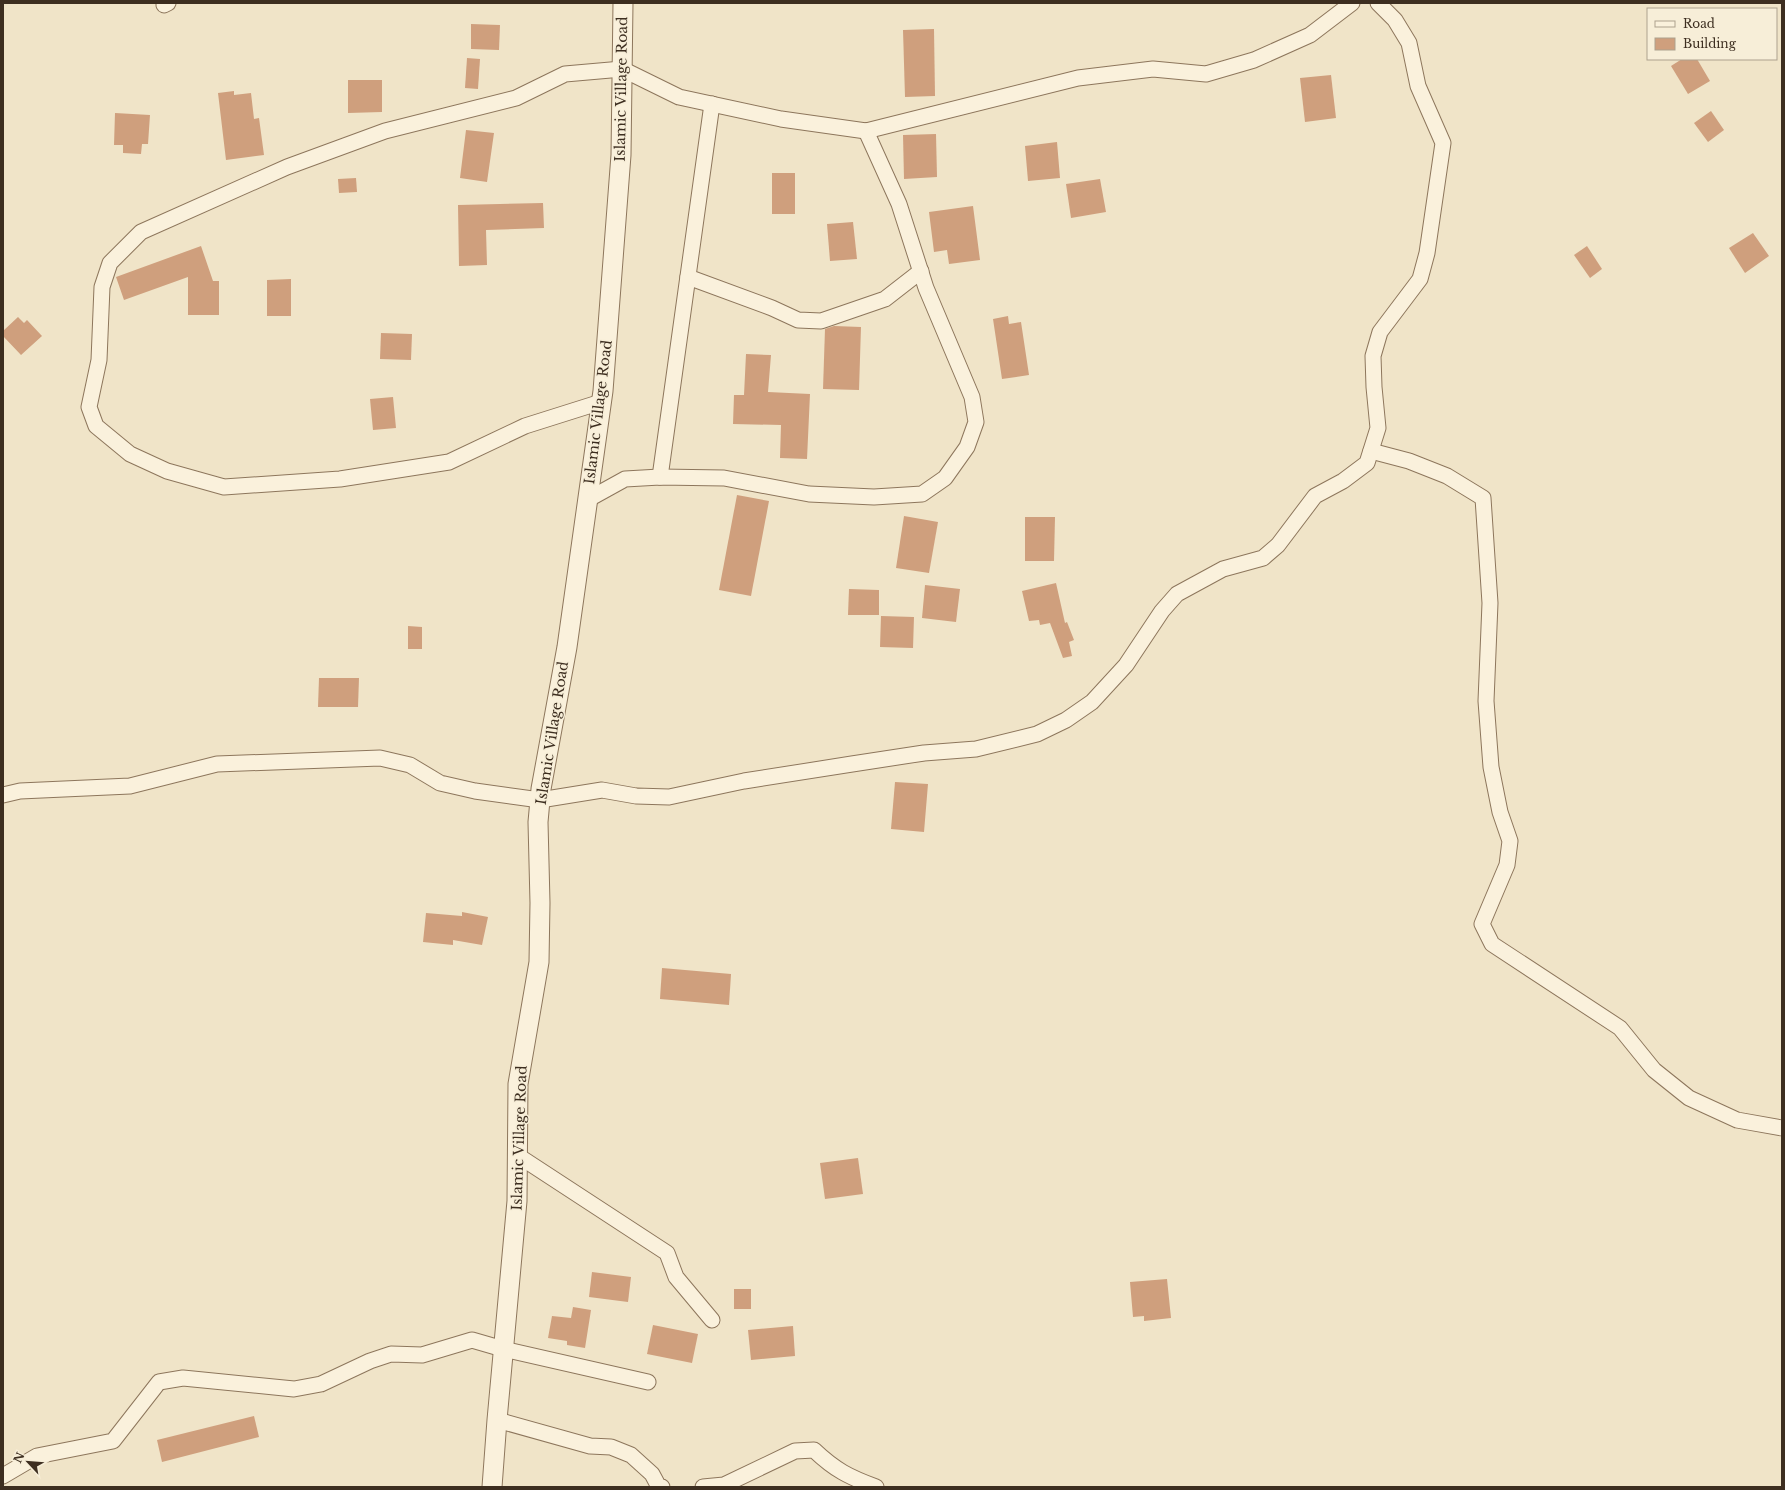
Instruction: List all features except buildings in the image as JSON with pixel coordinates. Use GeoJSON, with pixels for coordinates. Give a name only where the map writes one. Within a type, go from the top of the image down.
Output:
{"type":"FeatureCollection","features":[{"type":"Feature","properties":{"kind":"street","name":"Islamic Village Road"},"geometry":{"type":"LineString","coordinates":[[492,1487],[517,1201],[518,1084],[539,962],[540,903],[538,822],[540,800],[567,647],[601,402],[621,155],[623,3]]}},
{"type":"Feature","properties":{"kind":"street"},"geometry":{"type":"LineString","coordinates":[[601,402],[525,426],[449,462],[340,478],[224,487],[167,471],[130,454],[96,426],[89,407],[99,360],[102,287],[110,263],[141,232],[287,167],[385,131],[516,98],[564,74],[622,69],[679,97],[781,119],[866,131],[1078,78],[1154,69],[1206,74],[1254,60],[1310,35],[1352,3]]}},
{"type":"Feature","properties":{"kind":"street"},"geometry":{"type":"LineString","coordinates":[[3,795],[20,791],[130,786],[217,764],[380,758],[410,765],[440,783],[475,791],[540,800],[602,790],[636,796],[669,797],[744,781],[844,765],[924,753],[976,749],[1037,734],[1066,720],[1092,702],[1126,665],[1162,611],[1177,594],[1224,569],[1263,558],[1278,545],[1315,496],[1343,481],[1367,463],[1378,428],[1373,356],[1380,332],[1420,279],[1427,253],[1443,144],[1418,86],[1409,43],[1395,20],[1378,3]]}},
{"type":"Feature","properties":{"kind":"street"},"geometry":{"type":"LineString","coordinates":[[660,477],[712,104]]}},
{"type":"Feature","properties":{"kind":"street"},"geometry":{"type":"LineString","coordinates":[[587,500],[625,479],[660,477],[724,478],[809,494],[874,497],[922,494],[944,478],[966,447],[976,422],[972,397],[931,301],[900,204],[866,131]]}},
{"type":"Feature","properties":{"kind":"street"},"geometry":{"type":"LineString","coordinates":[[688,277],[772,308],[798,320],[821,321],[886,299],[921,271]]}},
{"type":"Feature","properties":{"kind":"street"},"geometry":{"type":"LineString","coordinates":[[1371,451],[1410,461],[1447,476],[1482,498],[1490,603],[1486,701],[1491,767],[1500,812],[1510,841],[1507,865],[1482,924],[1492,944],[1620,1028],[1654,1070],[1689,1098],[1737,1120],[1782,1128]]}},
{"type":"Feature","properties":{"kind":"street"},"geometry":{"type":"LineString","coordinates":[[517,1155],[667,1253],[676,1277],[712,1320]]}},
{"type":"Feature","properties":{"kind":"street"},"geometry":{"type":"LineString","coordinates":[[3,1476],[37,1456],[113,1441],[159,1382],[183,1378],[294,1389],[321,1384],[391,1354],[422,1355],[472,1340],[503,1349],[648,1382]]}},
{"type":"Feature","properties":{"kind":"street"},"geometry":{"type":"LineString","coordinates":[[497,1420],[590,1446],[611,1447],[631,1455],[652,1474],[659,1487],[662,1487]]}},
{"type":"Feature","properties":{"kind":"street"},"geometry":{"type":"LineString","coordinates":[[703,1487],[724,1485],[795,1452],[814,1450],[831,1466],[853,1479],[876,1487]]}}]}
